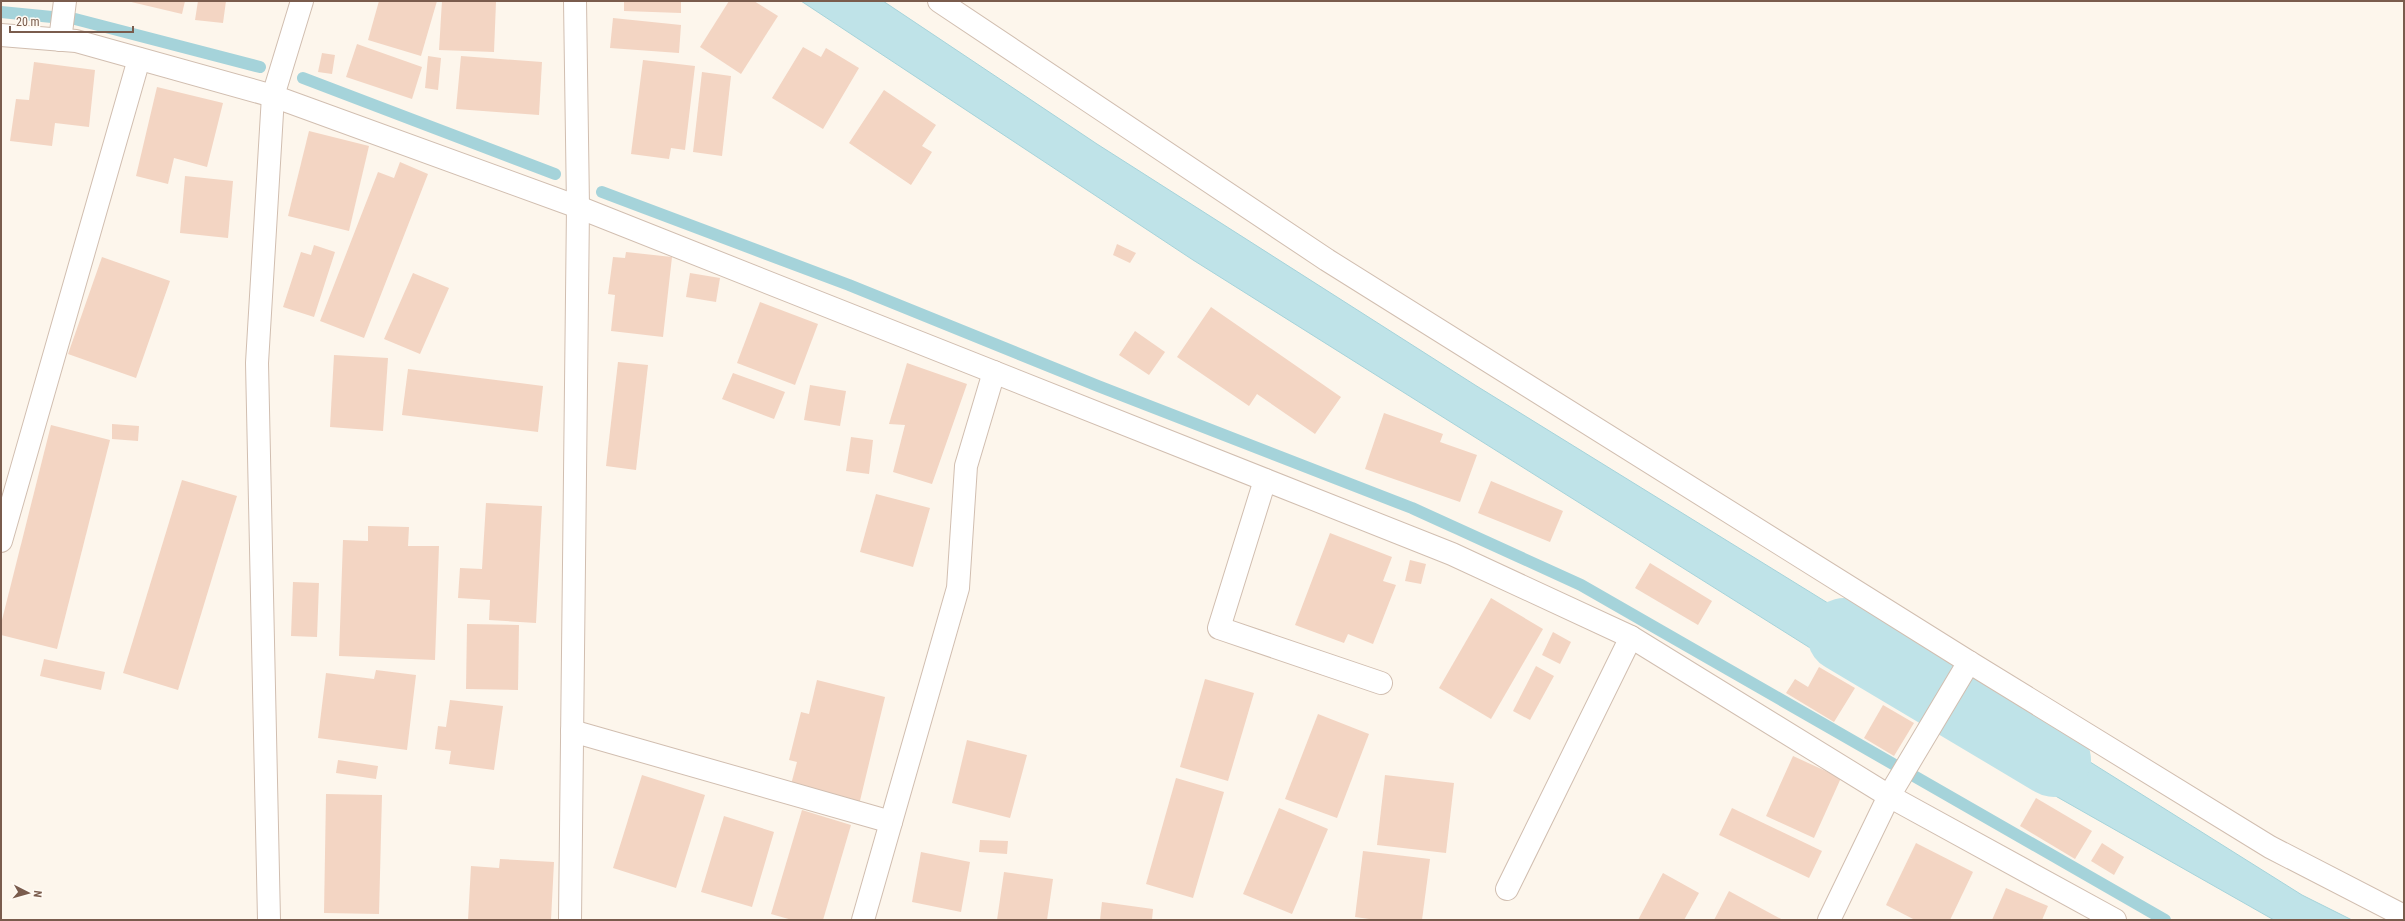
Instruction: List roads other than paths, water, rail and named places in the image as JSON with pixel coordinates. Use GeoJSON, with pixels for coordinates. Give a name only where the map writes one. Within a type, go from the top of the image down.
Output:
{"type":"FeatureCollection","features":[{"type":"Feature","properties":{"kind":"street"},"geometry":{"type":"LineString","coordinates":[[60,40],[65,1]]}},
{"type":"Feature","properties":{"kind":"street"},"geometry":{"type":"LineString","coordinates":[[269,920],[257,363],[273,96],[302,1]]}},
{"type":"Feature","properties":{"kind":"street"},"geometry":{"type":"LineString","coordinates":[[570,920],[578,207],[575,1]]}},
{"type":"Feature","properties":{"kind":"street"},"geometry":{"type":"LineString","coordinates":[[939,1],[1327,260],[1966,669],[2270,847],[2404,916]]}},
{"type":"Feature","properties":{"kind":"street"},"geometry":{"type":"LineString","coordinates":[[1,35],[76,41],[273,96],[578,207],[1452,554],[1631,637],[1890,796],[2115,920]]}},
{"type":"Feature","properties":{"kind":"street"},"geometry":{"type":"LineString","coordinates":[[1,541],[139,59]]}},
{"type":"Feature","properties":{"kind":"street"},"geometry":{"type":"LineString","coordinates":[[862,920],[958,588],[966,466],[994,372]]}},
{"type":"Feature","properties":{"kind":"street"},"geometry":{"type":"LineString","coordinates":[[1265,480],[1219,628],[1381,683]]}},
{"type":"Feature","properties":{"kind":"street"},"geometry":{"type":"LineString","coordinates":[[1507,889],[1631,637]]}},
{"type":"Feature","properties":{"kind":"street"},"geometry":{"type":"LineString","coordinates":[[1829,920],[1890,796],[1966,669]]}},
{"type":"Feature","properties":{"kind":"street"},"geometry":{"type":"LineString","coordinates":[[572,731],[890,822]]}},
{"type":"Feature","properties":{"kind":"water"},"geometry":{"type":"Polygon","coordinates":[[[801,1],[883,1],[1097,144],[1475,385],[1933,668],[1935,683],[1912,712],[1193,260],[801,1]]]}},
{"type":"Feature","properties":{"kind":"water"},"geometry":{"type":"Polygon","coordinates":[[[1977,691],[2302,895],[2352,920],[2274,920],[1948,735],[1977,691]]]}},
{"type":"Feature","properties":{"kind":"waterway"},"geometry":{"type":"LineString","coordinates":[[1,12],[52,17]]}},
{"type":"Feature","properties":{"kind":"waterway"},"geometry":{"type":"LineString","coordinates":[[75,19],[260,67]]}},
{"type":"Feature","properties":{"kind":"waterway"},"geometry":{"type":"LineString","coordinates":[[303,78],[555,174]]}},
{"type":"Feature","properties":{"kind":"waterway"},"geometry":{"type":"LineString","coordinates":[[602,192],[849,285],[1098,386],[1412,508],[1581,585],[2165,920]]}},
{"type":"Feature","properties":{"kind":"waterway"},"geometry":{"type":"LineString","coordinates":[[1844,635],[2054,760]]}}]}
